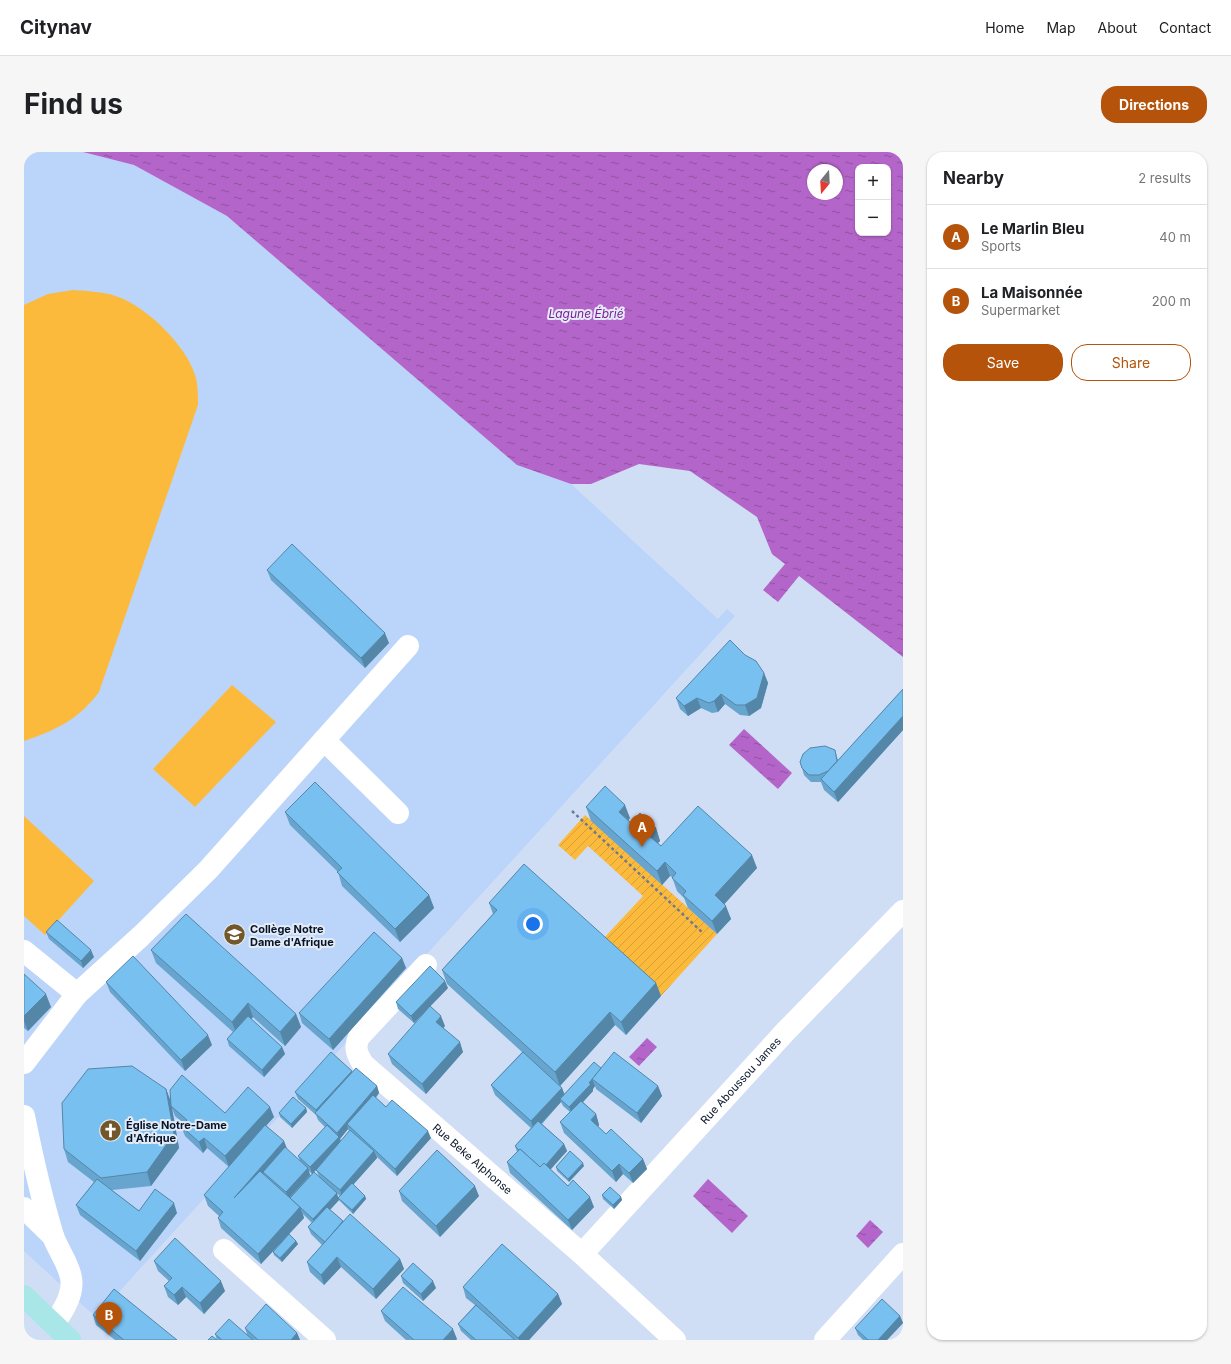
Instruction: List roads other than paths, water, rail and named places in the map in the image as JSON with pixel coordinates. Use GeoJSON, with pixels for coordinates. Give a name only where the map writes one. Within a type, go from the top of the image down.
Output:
{"type":"FeatureCollection","features":[{"type":"Feature","properties":{"kind":"main road"},"geometry":{"type":"LineString","coordinates":[[24,1296],[70,1340]]}},
{"type":"Feature","properties":{"kind":"street"},"geometry":{"type":"LineString","coordinates":[[24,1063],[77,994],[141,936],[208,870],[408,646]]}},
{"type":"Feature","properties":{"kind":"street"},"geometry":{"type":"LineString","coordinates":[[324,740],[398,813]]}},
{"type":"Feature","properties":{"kind":"street","name":"Rue Aboussou James"},"geometry":{"type":"LineString","coordinates":[[582,1254],[785,1032],[903,911]]}},
{"type":"Feature","properties":{"kind":"street"},"geometry":{"type":"LineString","coordinates":[[24,951],[77,994]]}},
{"type":"Feature","properties":{"kind":"street","name":"Rue Beke Alphonse"},"geometry":{"type":"LineString","coordinates":[[426,965],[359,1037],[356,1048],[357,1054],[363,1064],[582,1254],[675,1340]]}},
{"type":"Feature","properties":{"kind":"street"},"geometry":{"type":"LineString","coordinates":[[24,1116],[36,1172],[54,1237],[71,1278],[71,1287],[65,1308],[54,1324]]}},
{"type":"Feature","properties":{"kind":"street"},"geometry":{"type":"LineString","coordinates":[[24,1208],[54,1237]]}},
{"type":"Feature","properties":{"kind":"street"},"geometry":{"type":"LineString","coordinates":[[224,1250],[325,1340]]}},
{"type":"Feature","properties":{"kind":"street"},"geometry":{"type":"LineString","coordinates":[[825,1340],[903,1254]]}},
{"type":"Feature","properties":{"kind":"water","name":"Lagune Ébrié"},"geometry":{"type":"Polygon","coordinates":[[[83,152],[903,152],[903,657],[799,576],[778,602],[763,590],[785,564],[772,554],[757,517],[690,471],[639,464],[591,484],[571,484],[517,465],[227,216],[134,165],[83,152]]]}},
{"type":"Feature","properties":{"kind":"water"},"geometry":{"type":"Polygon","coordinates":[[[744,729],[792,773],[778,789],[729,745],[744,729]]]}},
{"type":"Feature","properties":{"kind":"water"},"geometry":{"type":"Polygon","coordinates":[[[647,1038],[657,1047],[639,1066],[629,1057],[647,1038]]]}},
{"type":"Feature","properties":{"kind":"water"},"geometry":{"type":"Polygon","coordinates":[[[708,1179],[748,1216],[732,1233],[693,1196],[708,1179]]]}},
{"type":"Feature","properties":{"kind":"water"},"geometry":{"type":"Polygon","coordinates":[[[870,1220],[883,1232],[868,1248],[856,1236],[870,1220]]]}},
{"type":"Feature","properties":{"kind":"place","name":"Le Marlin Bleu"},"geometry":{"type":"Point","coordinates":[642,847]}},
{"type":"Feature","properties":{"kind":"place","name":"Collège Notre Dame d'Afrique"},"geometry":{"type":"Point","coordinates":[234,935]}},
{"type":"Feature","properties":{"kind":"place","name":"Église Notre-Dame d'Afrique"},"geometry":{"type":"Point","coordinates":[110,1131]}},
{"type":"Feature","properties":{"kind":"place","name":"La Maisonnée"},"geometry":{"type":"Point","coordinates":[109,1335]}}]}
